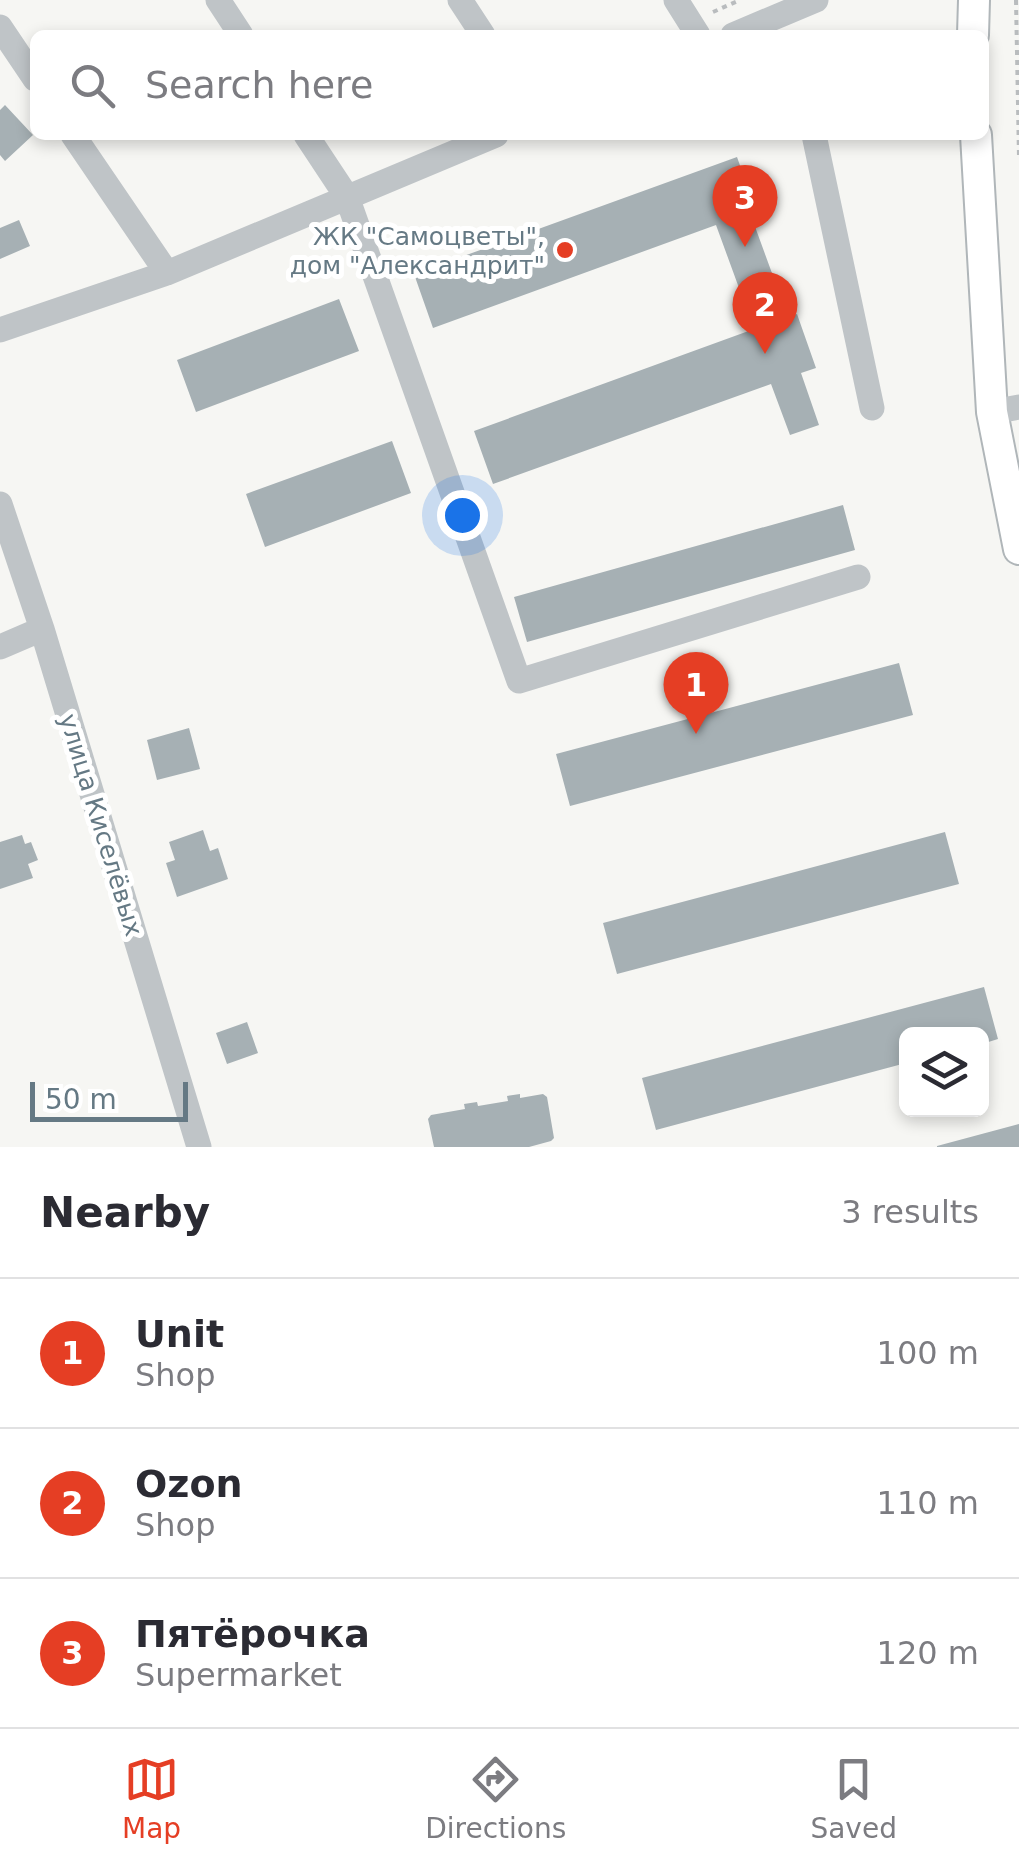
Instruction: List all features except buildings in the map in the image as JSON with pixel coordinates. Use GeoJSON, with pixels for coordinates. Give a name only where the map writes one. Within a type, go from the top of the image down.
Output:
{"type":"FeatureCollection","features":[{"type":"Feature","properties":{"kind":"main road"},"geometry":{"type":"LineString","coordinates":[[973,30],[974,0]]}},
{"type":"Feature","properties":{"kind":"main road"},"geometry":{"type":"LineString","coordinates":[[977,140],[1019,548]]}},
{"type":"Feature","properties":{"kind":"street"},"geometry":{"type":"LineString","coordinates":[[218,0],[238,30]]}},
{"type":"Feature","properties":{"kind":"street"},"geometry":{"type":"LineString","coordinates":[[460,0],[480,30]]}},
{"type":"Feature","properties":{"kind":"street"},"geometry":{"type":"LineString","coordinates":[[676,0],[694,29]]}},
{"type":"Feature","properties":{"kind":"street"},"geometry":{"type":"LineString","coordinates":[[759,30],[791,24],[816,0]]}},
{"type":"Feature","properties":{"kind":"street"},"geometry":{"type":"LineString","coordinates":[[0,27],[30,72]]}},
{"type":"Feature","properties":{"kind":"street"},"geometry":{"type":"LineString","coordinates":[[76,140],[168,273]]}},
{"type":"Feature","properties":{"kind":"street"},"geometry":{"type":"LineString","coordinates":[[309,140],[346,197],[520,681],[858,577]]}},
{"type":"Feature","properties":{"kind":"street"},"geometry":{"type":"LineString","coordinates":[[0,330],[168,273],[484,140]]}},
{"type":"Feature","properties":{"kind":"street"},"geometry":{"type":"LineString","coordinates":[[815,140],[872,408]]}},
{"type":"Feature","properties":{"kind":"street","name":"улица Киселёвых"},"geometry":{"type":"LineString","coordinates":[[0,504],[42,629],[199,1147]]}},
{"type":"Feature","properties":{"kind":"street"},"geometry":{"type":"LineString","coordinates":[[0,647],[42,629]]}},
{"type":"Feature","properties":{"kind":"path"},"geometry":{"type":"LineString","coordinates":[[694,29],[740,0]]}},
{"type":"Feature","properties":{"kind":"path"},"geometry":{"type":"LineString","coordinates":[[1016,0],[1019,156]]}},
{"type":"Feature","properties":{"kind":"place","name":"Пятёрочка"},"geometry":{"type":"Point","coordinates":[745,247]}},
{"type":"Feature","properties":{"kind":"place","name":"ЖК \"Самоцветы\", дом \"Александрит\""},"geometry":{"type":"Point","coordinates":[565,250]}},
{"type":"Feature","properties":{"kind":"place","name":"Ozon"},"geometry":{"type":"Point","coordinates":[765,354]}},
{"type":"Feature","properties":{"kind":"place","name":"Unit"},"geometry":{"type":"Point","coordinates":[696,734]}}]}
